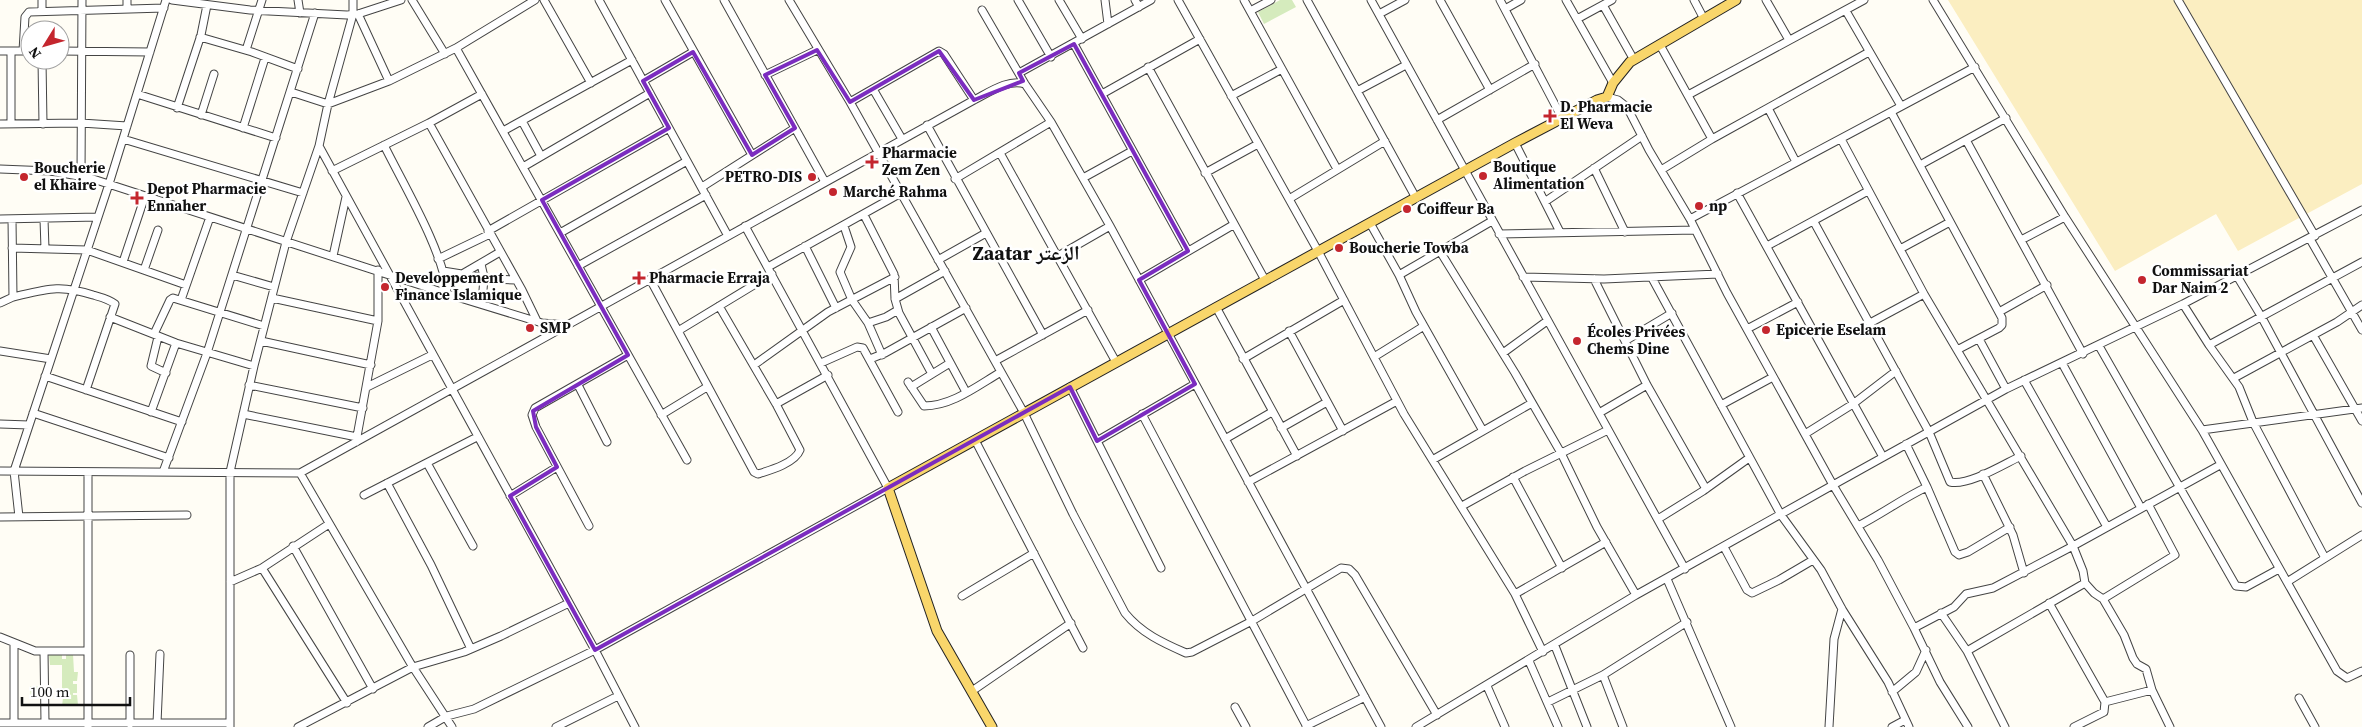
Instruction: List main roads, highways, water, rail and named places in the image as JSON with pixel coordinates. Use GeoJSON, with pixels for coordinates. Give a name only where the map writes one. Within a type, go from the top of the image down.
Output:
{"type":"FeatureCollection","features":[{"type":"Feature","properties":{"kind":"main road"},"geometry":{"type":"LineString","coordinates":[[992,727],[938,631],[888,488],[1515,143],[1596,100],[1607,97],[1613,83],[1626,65],[1736,0]]}},
{"type":"Feature","properties":{"kind":"place","name":"D. Pharmacie El Weva"},"geometry":{"type":"Point","coordinates":[1550,116]}},
{"type":"Feature","properties":{"kind":"place","name":"Pharmacie Zem Zen"},"geometry":{"type":"Point","coordinates":[872,162]}},
{"type":"Feature","properties":{"kind":"place","name":"Boutique Alimentation"},"geometry":{"type":"Point","coordinates":[1483,176]}},
{"type":"Feature","properties":{"kind":"place","name":"Boucherie el Khaire"},"geometry":{"type":"Point","coordinates":[24,177]}},
{"type":"Feature","properties":{"kind":"place","name":"PETRO-DIS"},"geometry":{"type":"Point","coordinates":[812,177]}},
{"type":"Feature","properties":{"kind":"place","name":"Marché Rahma"},"geometry":{"type":"Point","coordinates":[833,192]}},
{"type":"Feature","properties":{"kind":"place","name":"Depot Pharmacie Ennaher"},"geometry":{"type":"Point","coordinates":[137,198]}},
{"type":"Feature","properties":{"kind":"place","name":"np"},"geometry":{"type":"Point","coordinates":[1699,206]}},
{"type":"Feature","properties":{"kind":"place","name":"Coiffeur Ba"},"geometry":{"type":"Point","coordinates":[1407,209]}},
{"type":"Feature","properties":{"kind":"place","name":"Boucherie Towba"},"geometry":{"type":"Point","coordinates":[1339,248]}},
{"type":"Feature","properties":{"kind":"place","name":"Pharmacie Erraja"},"geometry":{"type":"Point","coordinates":[639,278]}},
{"type":"Feature","properties":{"kind":"place","name":"Commissariat Dar Naim 2"},"geometry":{"type":"Point","coordinates":[2142,280]}},
{"type":"Feature","properties":{"kind":"place","name":"Developpement Finance Islamique"},"geometry":{"type":"Point","coordinates":[385,287]}},
{"type":"Feature","properties":{"kind":"place","name":"SMP"},"geometry":{"type":"Point","coordinates":[530,328]}},
{"type":"Feature","properties":{"kind":"place","name":"Epicerie Eselam"},"geometry":{"type":"Point","coordinates":[1766,330]}},
{"type":"Feature","properties":{"kind":"place","name":"Écoles Privées Chems Dine"},"geometry":{"type":"Point","coordinates":[1577,341]}},
{"type":"Feature","properties":{"kind":"district","name":"Zaatar الزعتر"},"geometry":{"type":"Point","coordinates":[1026,253]}}]}
